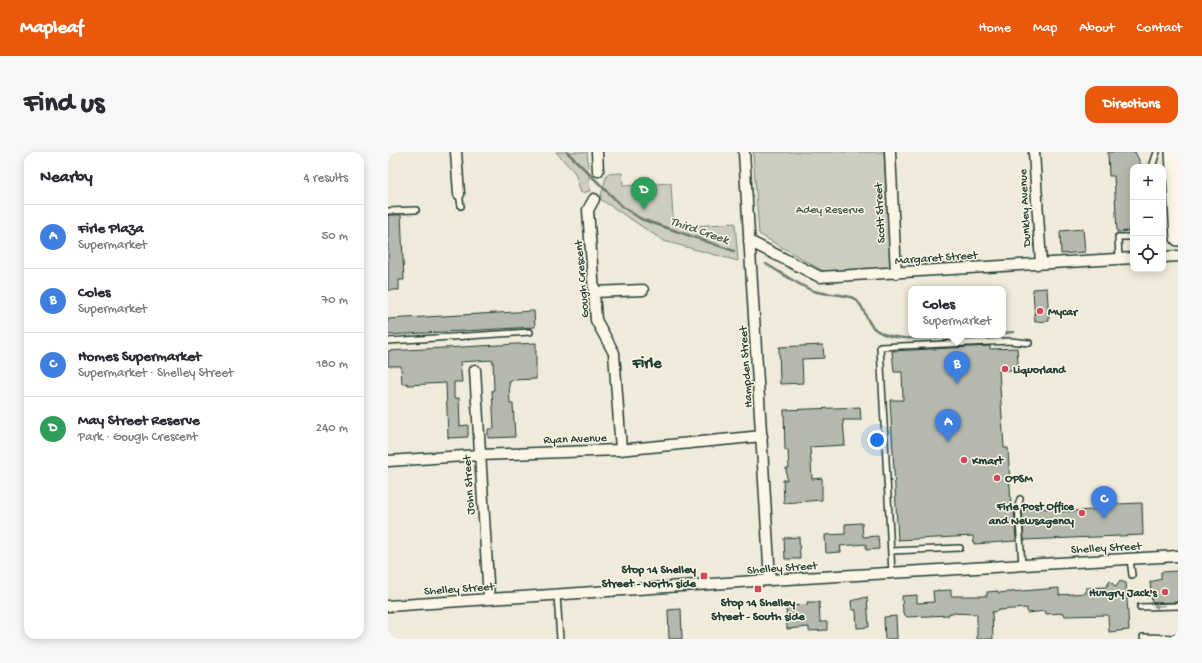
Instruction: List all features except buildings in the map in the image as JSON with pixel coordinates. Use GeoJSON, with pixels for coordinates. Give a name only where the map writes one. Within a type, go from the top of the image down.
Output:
{"type":"FeatureCollection","features":[{"type":"Feature","properties":{"kind":"main road"},"geometry":{"type":"LineString","coordinates":[[1173,152],[1178,238]]}},
{"type":"Feature","properties":{"kind":"street"},"geometry":{"type":"LineString","coordinates":[[456,152],[459,194]]}},
{"type":"Feature","properties":{"kind":"street"},"geometry":{"type":"LineString","coordinates":[[597,152],[598,171]]}},
{"type":"Feature","properties":{"kind":"street","name":"Hampden Street"},"geometry":{"type":"LineString","coordinates":[[744,152],[770,580]]}},
{"type":"Feature","properties":{"kind":"street","name":"Scott Street"},"geometry":{"type":"LineString","coordinates":[[890,152],[896,273]]}},
{"type":"Feature","properties":{"kind":"street","name":"Dunkley Avenue"},"geometry":{"type":"LineString","coordinates":[[1034,152],[1041,263]]}},
{"type":"Feature","properties":{"kind":"street","name":"Gough Crescent"},"geometry":{"type":"LineString","coordinates":[[594,200],[588,210],[596,320],[614,353],[621,450]]}},
{"type":"Feature","properties":{"kind":"street","name":"Margaret Street"},"geometry":{"type":"LineString","coordinates":[[749,241],[820,277],[1130,258]]}},
{"type":"Feature","properties":{"kind":"street"},"geometry":{"type":"LineString","coordinates":[[1166,256],[1178,256]]}},
{"type":"Feature","properties":{"kind":"street"},"geometry":{"type":"LineString","coordinates":[[594,292],[643,290]]}},
{"type":"Feature","properties":{"kind":"street","name":"John Street"},"geometry":{"type":"LineString","coordinates":[[475,370],[489,599]]}},
{"type":"Feature","properties":{"kind":"street","name":"Ryan Avenue"},"geometry":{"type":"LineString","coordinates":[[388,461],[479,455],[621,450],[762,436]]}},
{"type":"Feature","properties":{"kind":"street","name":"Shelley Street"},"geometry":{"type":"LineString","coordinates":[[388,606],[770,580],[1178,556]]}},
{"type":"Feature","properties":{"kind":"lane"},"geometry":{"type":"LineString","coordinates":[[1153,164],[1157,152]]}},
{"type":"Feature","properties":{"kind":"lane"},"geometry":{"type":"LineString","coordinates":[[459,194],[462,206]]}},
{"type":"Feature","properties":{"kind":"lane"},"geometry":{"type":"LineString","coordinates":[[388,211],[416,210]]}},
{"type":"Feature","properties":{"kind":"lane"},"geometry":{"type":"LineString","coordinates":[[1119,259],[1118,238],[1130,236]]}},
{"type":"Feature","properties":{"kind":"lane"},"geometry":{"type":"LineString","coordinates":[[388,341],[530,332]]}},
{"type":"Feature","properties":{"kind":"lane"},"geometry":{"type":"LineString","coordinates":[[892,573],[880,348],[1010,341],[1029,342]]}},
{"type":"Feature","properties":{"kind":"lane"},"geometry":{"type":"LineString","coordinates":[[1020,499],[1018,506],[1022,565]]}},
{"type":"Feature","properties":{"kind":"lane"},"geometry":{"type":"LineString","coordinates":[[891,551],[960,548]]}},
{"type":"Feature","properties":{"kind":"lane"},"geometry":{"type":"LineString","coordinates":[[1130,559],[1132,575]]}},
{"type":"Feature","properties":{"kind":"lane"},"geometry":{"type":"LineString","coordinates":[[557,595],[560,639]]}},
{"type":"Feature","properties":{"kind":"lane"},"geometry":{"type":"LineString","coordinates":[[1140,607],[1178,606]]}},
{"type":"Feature","properties":{"kind":"lane"},"geometry":{"type":"LineString","coordinates":[[1143,637],[1178,638]]}},
{"type":"Feature","properties":{"kind":"green space"},"geometry":{"type":"Polygon","coordinates":[[[556,152],[587,152],[590,191],[581,193],[575,173],[556,152]]]}},
{"type":"Feature","properties":{"kind":"green space","name":"Adey Reserve"},"geometry":{"type":"Polygon","coordinates":[[[753,152],[884,152],[891,270],[825,272],[759,234],[753,152]]]}},
{"type":"Feature","properties":{"kind":"green space"},"geometry":{"type":"Polygon","coordinates":[[[622,173],[623,186],[671,183],[673,220],[682,227],[735,223],[738,261],[664,241],[600,199],[607,174],[622,173]]]}},
{"type":"Feature","properties":{"kind":"waterway","name":"Third Creek"},"geometry":{"type":"LineString","coordinates":[[567,152],[623,207],[641,219],[734,251]]}},
{"type":"Feature","properties":{"kind":"waterway","name":"Third Creek"},"geometry":{"type":"LineString","coordinates":[[766,264],[808,289],[853,298],[862,307],[871,325],[879,332],[889,336],[908,338]]}},
{"type":"Feature","properties":{"kind":"waterway","name":"Third Creek"},"geometry":{"type":"LineString","coordinates":[[1006,333],[1014,332]]}},
{"type":"Feature","properties":{"kind":"waterway","name":"Third Creek"},"geometry":{"type":"LineString","coordinates":[[908,338],[914,338]]}},
{"type":"Feature","properties":{"kind":"waterway","name":"Third Creek"},"geometry":{"type":"LineString","coordinates":[[914,338],[927,338]]}},
{"type":"Feature","properties":{"kind":"place","name":"May Street Reserve"},"geometry":{"type":"Point","coordinates":[644,210]}},
{"type":"Feature","properties":{"kind":"place","name":"Mycar"},"geometry":{"type":"Point","coordinates":[1040,311]}},
{"type":"Feature","properties":{"kind":"place","name":"Liquorland"},"geometry":{"type":"Point","coordinates":[1005,369]}},
{"type":"Feature","properties":{"kind":"place","name":"Coles"},"geometry":{"type":"Point","coordinates":[957,384]}},
{"type":"Feature","properties":{"kind":"place","name":"Firle Plaza"},"geometry":{"type":"Point","coordinates":[948,442]}},
{"type":"Feature","properties":{"kind":"place","name":"Kmart"},"geometry":{"type":"Point","coordinates":[964,460]}},
{"type":"Feature","properties":{"kind":"place","name":"OPSM"},"geometry":{"type":"Point","coordinates":[997,478]}},
{"type":"Feature","properties":{"kind":"place","name":"Firle Post Office and Newsagency"},"geometry":{"type":"Point","coordinates":[1082,513]}},
{"type":"Feature","properties":{"kind":"place","name":"Homes Supermarket"},"geometry":{"type":"Point","coordinates":[1104,519]}},
{"type":"Feature","properties":{"kind":"place","name":"Stop 14 Shelley Street - North side"},"geometry":{"type":"Point","coordinates":[704,576]}},
{"type":"Feature","properties":{"kind":"place","name":"Stop 14 Shelley Street - South side"},"geometry":{"type":"Point","coordinates":[758,589]}},
{"type":"Feature","properties":{"kind":"place","name":"Hungry Jack's"},"geometry":{"type":"Point","coordinates":[1165,592]}},
{"type":"Feature","properties":{"kind":"district","name":"Firle"},"geometry":{"type":"Point","coordinates":[647,361]}}]}
